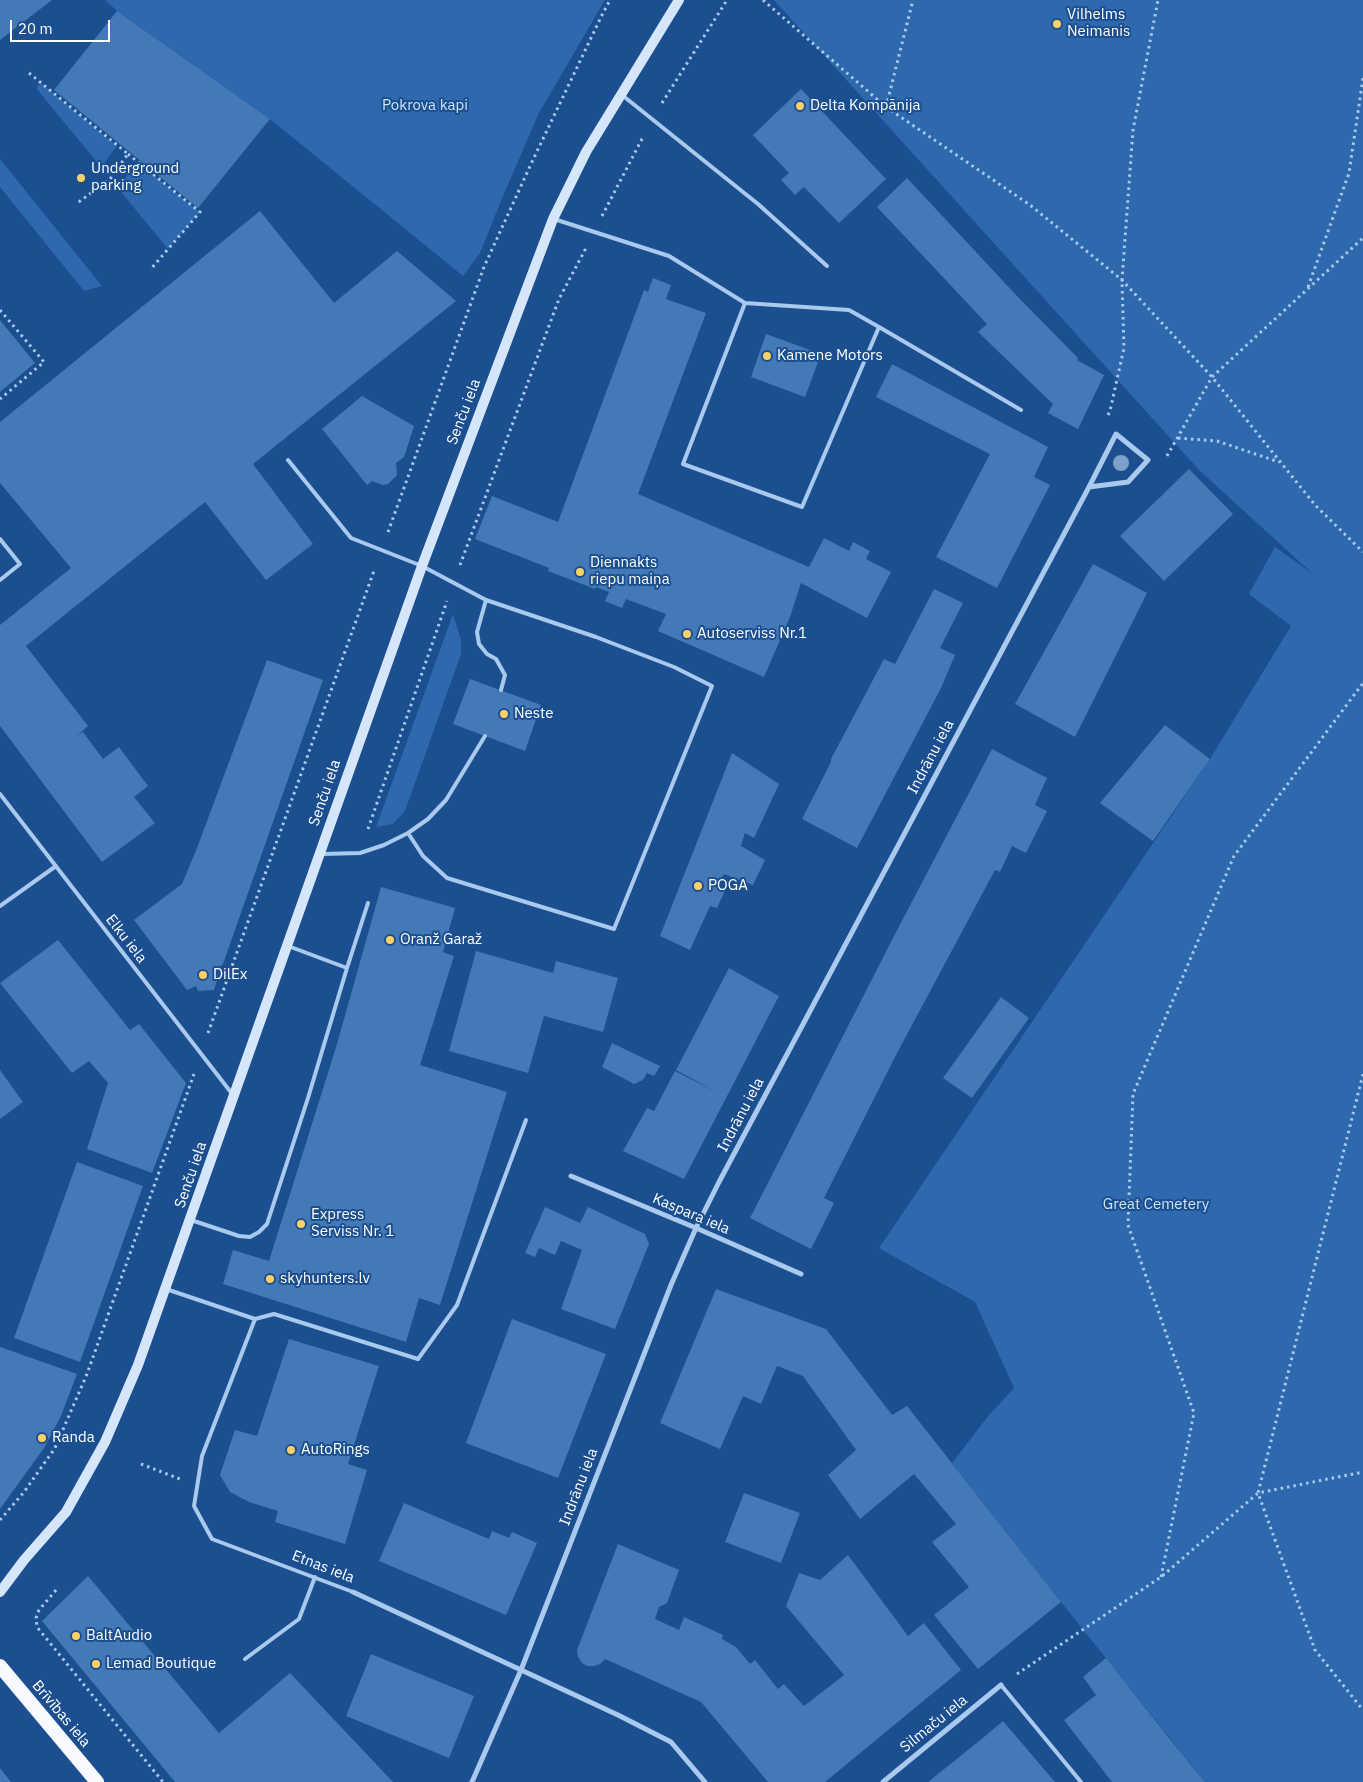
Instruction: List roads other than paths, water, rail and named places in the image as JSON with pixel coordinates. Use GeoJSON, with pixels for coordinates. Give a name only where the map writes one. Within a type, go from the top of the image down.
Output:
{"type":"FeatureCollection","features":[{"type":"Feature","properties":{"kind":"highway","name":"Brīvības iela"},"geometry":{"type":"LineString","coordinates":[[0,1666],[97,1782]]}},
{"type":"Feature","properties":{"kind":"main road","name":"Senču iela"},"geometry":{"type":"LineString","coordinates":[[0,1592],[24,1560],[66,1512],[109,1433],[138,1365],[166,1289],[422,566],[553,219],[586,152],[679,0]]}},
{"type":"Feature","properties":{"kind":"street","name":"Indrānu iela"},"geometry":{"type":"LineString","coordinates":[[472,1782],[520,1670],[671,1285],[696,1228],[724,1173],[1116,434],[1148,460],[1128,482],[1089,487]]}},
{"type":"Feature","properties":{"kind":"street","name":"Kaspara iela"},"geometry":{"type":"LineString","coordinates":[[571,1176],[801,1274]]}},
{"type":"Feature","properties":{"kind":"street","name":"Etnas iela"},"geometry":{"type":"LineString","coordinates":[[353,1592],[671,1742],[705,1782]]}},
{"type":"Feature","properties":{"kind":"street","name":"Silmaču iela"},"geometry":{"type":"LineString","coordinates":[[883,1782],[1001,1685]]}},
{"type":"Feature","properties":{"kind":"lane"},"geometry":{"type":"LineString","coordinates":[[620,94],[758,204],[827,266]]}},
{"type":"Feature","properties":{"kind":"lane"},"geometry":{"type":"LineString","coordinates":[[553,219],[669,256],[745,303],[849,310],[1021,410]]}},
{"type":"Feature","properties":{"kind":"lane"},"geometry":{"type":"LineString","coordinates":[[745,303],[683,464],[802,507],[878,327]]}},
{"type":"Feature","properties":{"kind":"lane"},"geometry":{"type":"LineString","coordinates":[[288,460],[351,538],[422,566],[486,600],[596,637],[674,667],[712,686],[614,929],[447,878],[423,856],[408,833]]}},
{"type":"Feature","properties":{"kind":"lane"},"geometry":{"type":"LineString","coordinates":[[0,539],[20,564],[0,580]]}},
{"type":"Feature","properties":{"kind":"lane"},"geometry":{"type":"LineString","coordinates":[[486,600],[476,632],[479,644],[487,654],[496,659],[505,674],[501,690]]}},
{"type":"Feature","properties":{"kind":"lane"},"geometry":{"type":"LineString","coordinates":[[320,854],[360,853],[384,845],[408,833],[428,819],[446,800],[485,736]]}},
{"type":"Feature","properties":{"kind":"lane","name":"Elku iela"},"geometry":{"type":"LineString","coordinates":[[0,794],[234,1097]]}},
{"type":"Feature","properties":{"kind":"lane"},"geometry":{"type":"LineString","coordinates":[[0,906],[56,866]]}},
{"type":"Feature","properties":{"kind":"lane"},"geometry":{"type":"LineString","coordinates":[[191,1220],[238,1236],[250,1237],[260,1232],[267,1224],[368,903]]}},
{"type":"Feature","properties":{"kind":"lane"},"geometry":{"type":"LineString","coordinates":[[288,945],[347,968]]}},
{"type":"Feature","properties":{"kind":"lane"},"geometry":{"type":"LineString","coordinates":[[166,1289],[255,1319],[274,1314],[418,1358],[457,1305],[526,1120]]}},
{"type":"Feature","properties":{"kind":"lane","name":"Etnas iela"},"geometry":{"type":"LineString","coordinates":[[255,1319],[202,1456],[194,1506],[212,1538],[353,1592]]}},
{"type":"Feature","properties":{"kind":"lane"},"geometry":{"type":"LineString","coordinates":[[245,1659],[299,1619],[315,1577]]}},
{"type":"Feature","properties":{"kind":"lane"},"geometry":{"type":"LineString","coordinates":[[1001,1685],[1081,1782]]}},
{"type":"Feature","properties":{"kind":"place","name":"Vilhelms Neimanis"},"geometry":{"type":"Point","coordinates":[1057,24]}},
{"type":"Feature","properties":{"kind":"place","name":"Delta Kompānija"},"geometry":{"type":"Point","coordinates":[800,106]}},
{"type":"Feature","properties":{"kind":"place","name":"Underground parking"},"geometry":{"type":"Point","coordinates":[81,178]}},
{"type":"Feature","properties":{"kind":"place","name":"Kamene Motors"},"geometry":{"type":"Point","coordinates":[767,356]}},
{"type":"Feature","properties":{"kind":"place","name":"Diennakts riepu maiņa"},"geometry":{"type":"Point","coordinates":[580,572]}},
{"type":"Feature","properties":{"kind":"place","name":"Autoserviss Nr.1"},"geometry":{"type":"Point","coordinates":[687,634]}},
{"type":"Feature","properties":{"kind":"place","name":"Neste"},"geometry":{"type":"Point","coordinates":[504,714]}},
{"type":"Feature","properties":{"kind":"place","name":"POGA"},"geometry":{"type":"Point","coordinates":[698,886]}},
{"type":"Feature","properties":{"kind":"place","name":"Oranž Garaž"},"geometry":{"type":"Point","coordinates":[390,940]}},
{"type":"Feature","properties":{"kind":"place","name":"DilEx"},"geometry":{"type":"Point","coordinates":[203,975]}},
{"type":"Feature","properties":{"kind":"place","name":"Express Serviss Nr. 1"},"geometry":{"type":"Point","coordinates":[301,1224]}},
{"type":"Feature","properties":{"kind":"place","name":"skyhunters.lv"},"geometry":{"type":"Point","coordinates":[270,1279]}},
{"type":"Feature","properties":{"kind":"place","name":"Randa"},"geometry":{"type":"Point","coordinates":[42,1438]}},
{"type":"Feature","properties":{"kind":"place","name":"AutoRings"},"geometry":{"type":"Point","coordinates":[291,1450]}},
{"type":"Feature","properties":{"kind":"place","name":"BaltAudio"},"geometry":{"type":"Point","coordinates":[76,1636]}},
{"type":"Feature","properties":{"kind":"place","name":"Lemad Boutique"},"geometry":{"type":"Point","coordinates":[96,1664]}},
{"type":"Feature","properties":{"kind":"park label","name":"Pokrova kapi"},"geometry":{"type":"Point","coordinates":[425,106]}},
{"type":"Feature","properties":{"kind":"park label","name":"Great Cemetery"},"geometry":{"type":"Point","coordinates":[1156,1205]}}]}
